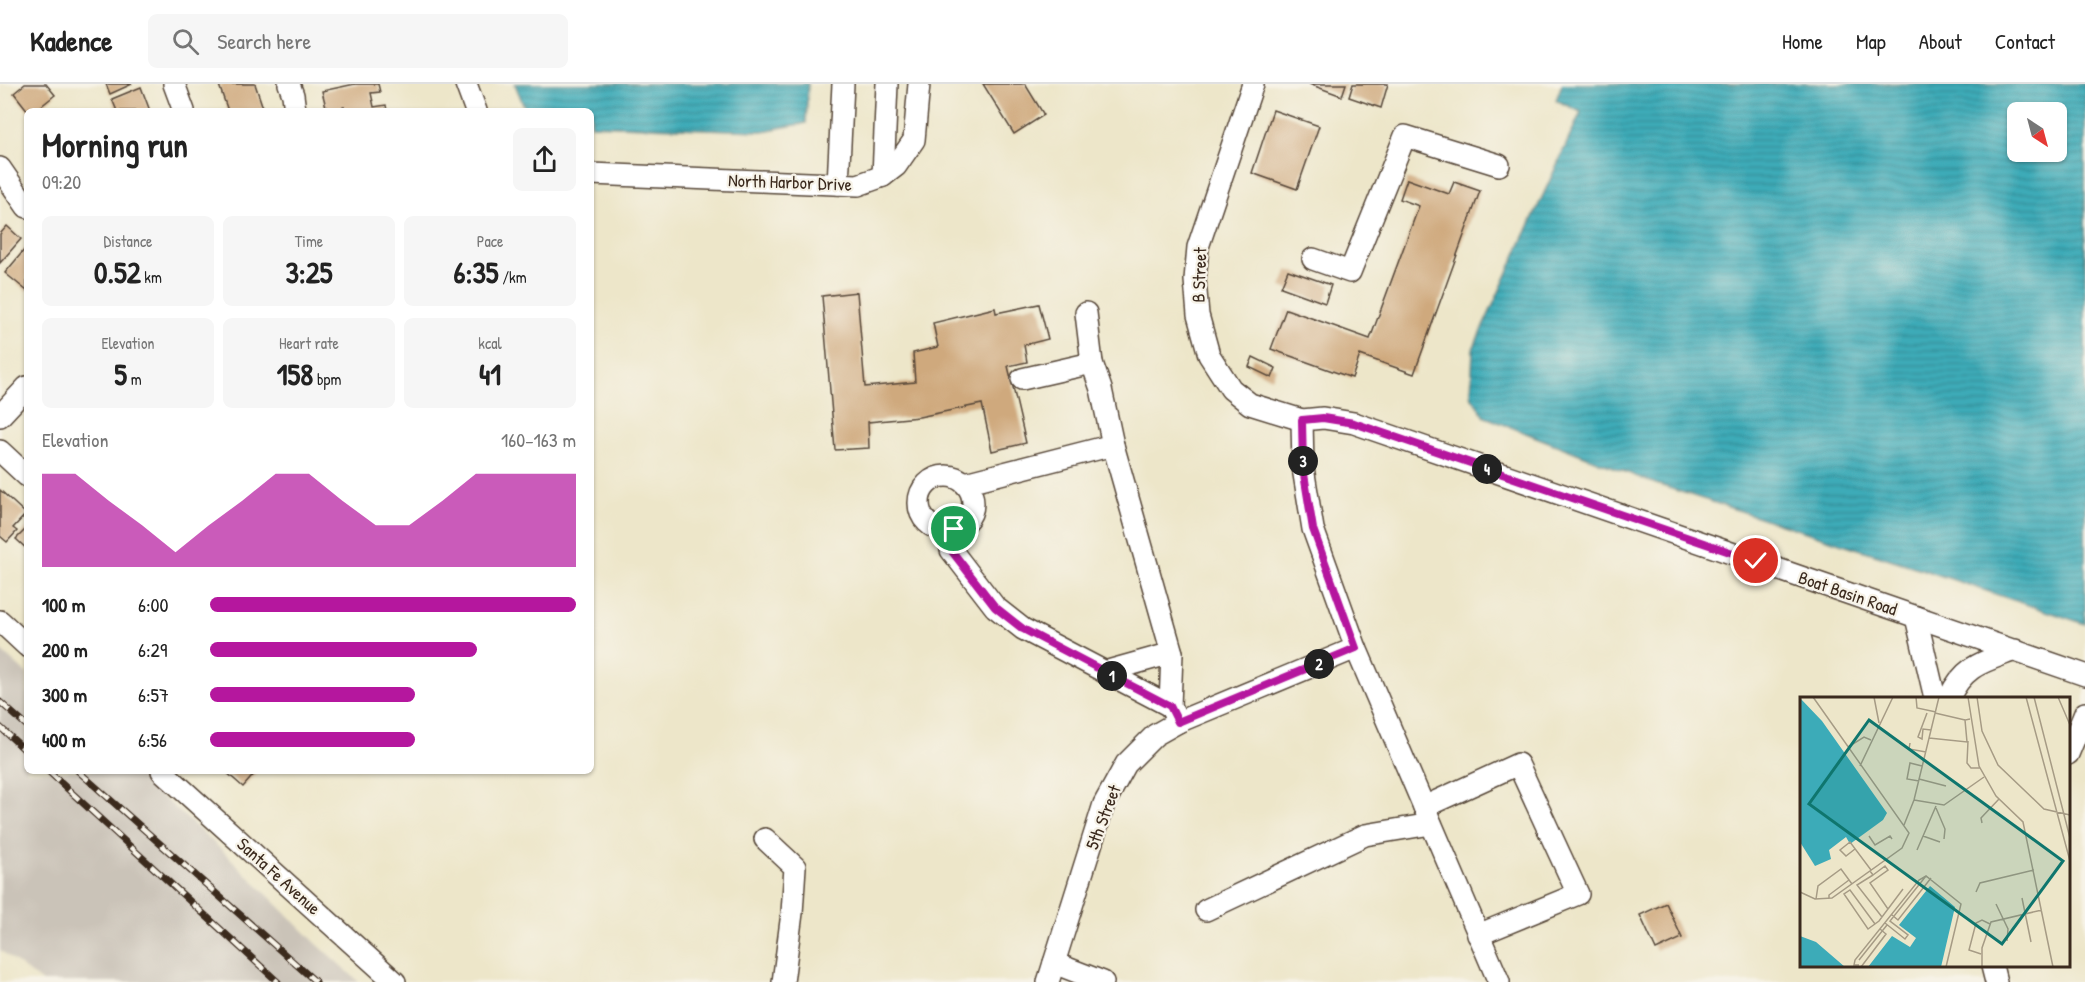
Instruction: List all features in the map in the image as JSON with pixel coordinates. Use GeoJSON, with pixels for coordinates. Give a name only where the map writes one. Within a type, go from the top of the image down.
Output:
{"type":"FeatureCollection","features":[{"type":"Feature","properties":{"kind":"street"},"geometry":{"type":"LineString","coordinates":[[174,84],[183,108]]}},
{"type":"Feature","properties":{"kind":"street"},"geometry":{"type":"LineString","coordinates":[[289,84],[295,108]]}},
{"type":"Feature","properties":{"kind":"street"},"geometry":{"type":"LineString","coordinates":[[466,84],[475,108]]}},
{"type":"Feature","properties":{"kind":"street"},"geometry":{"type":"LineString","coordinates":[[838,184],[843,84]]}},
{"type":"Feature","properties":{"kind":"street"},"geometry":{"type":"LineString","coordinates":[[883,176],[887,84]]}},
{"type":"Feature","properties":{"kind":"street","name":"North Harbor Drive"},"geometry":{"type":"LineString","coordinates":[[594,174],[858,185],[883,176],[896,166],[914,140],[919,84]]}},
{"type":"Feature","properties":{"kind":"street","name":"B Street"},"geometry":{"type":"LineString","coordinates":[[1253,84],[1197,247],[1195,280],[1198,315],[1209,355],[1231,389],[1250,404],[1302,420]]}},
{"type":"Feature","properties":{"kind":"street"},"geometry":{"type":"LineString","coordinates":[[1313,259],[1350,272],[1405,136],[1499,165]]}},
{"type":"Feature","properties":{"kind":"street"},"geometry":{"type":"LineString","coordinates":[[0,168],[24,203]]}},
{"type":"Feature","properties":{"kind":"street"},"geometry":{"type":"LineString","coordinates":[[1086,313],[1092,363],[1172,654],[1174,714]]}},
{"type":"Feature","properties":{"kind":"street"},"geometry":{"type":"LineString","coordinates":[[1022,380],[1092,363]]}},
{"type":"Feature","properties":{"kind":"street"},"geometry":{"type":"LineString","coordinates":[[0,416],[24,390]]}},
{"type":"Feature","properties":{"kind":"street","name":"Boat Basin Road"},"geometry":{"type":"LineString","coordinates":[[1302,420],[1323,418],[1354,423],[2085,675]]}},
{"type":"Feature","properties":{"kind":"street"},"geometry":{"type":"LineString","coordinates":[[1302,420],[1303,468],[1313,529],[1356,648],[1499,982]]}},
{"type":"Feature","properties":{"kind":"street"},"geometry":{"type":"LineString","coordinates":[[965,483],[972,498],[971,513],[961,525],[948,530],[935,528],[924,520],[919,506],[922,490],[927,483],[942,476],[950,476],[965,483],[1113,445]]}},
{"type":"Feature","properties":{"kind":"street"},"geometry":{"type":"LineString","coordinates":[[0,451],[24,473]]}},
{"type":"Feature","properties":{"kind":"street"},"geometry":{"type":"LineString","coordinates":[[948,530],[951,550],[995,607],[1023,629],[1104,672],[1174,714]]}},
{"type":"Feature","properties":{"kind":"street"},"geometry":{"type":"LineString","coordinates":[[1916,616],[1935,697]]}},
{"type":"Feature","properties":{"kind":"street"},"geometry":{"type":"LineString","coordinates":[[0,621],[24,643]]}},
{"type":"Feature","properties":{"kind":"street","name":"5th Street"},"geometry":{"type":"LineString","coordinates":[[1051,973],[1104,804],[1126,764],[1174,714],[1356,648]]}},
{"type":"Feature","properties":{"kind":"street"},"geometry":{"type":"LineString","coordinates":[[1949,697],[1956,682],[1972,667],[2015,650]]}},
{"type":"Feature","properties":{"kind":"street"},"geometry":{"type":"LineString","coordinates":[[1104,672],[1172,654]]}},
{"type":"Feature","properties":{"kind":"street"},"geometry":{"type":"LineString","coordinates":[[2070,749],[2085,713]]}},
{"type":"Feature","properties":{"kind":"street"},"geometry":{"type":"LineString","coordinates":[[1206,910],[1365,835],[1427,816],[1518,764],[1578,894],[1478,935]]}},
{"type":"Feature","properties":{"kind":"street","name":"Santa Fe Avenue"},"geometry":{"type":"LineString","coordinates":[[165,774],[395,982]]}},
{"type":"Feature","properties":{"kind":"street"},"geometry":{"type":"LineString","coordinates":[[765,839],[795,867],[783,982]]}},
{"type":"Feature","properties":{"kind":"street"},"geometry":{"type":"LineString","coordinates":[[1992,967],[1995,982]]}},
{"type":"Feature","properties":{"kind":"street"},"geometry":{"type":"LineString","coordinates":[[1051,973],[1103,982]]}},
{"type":"Feature","properties":{"kind":"shaded area"},"geometry":{"type":"Polygon","coordinates":[[[0,650],[24,671],[24,774],[137,774],[225,853],[359,982],[42,982],[0,950],[0,650]]]}},
{"type":"Feature","properties":{"kind":"water"},"geometry":{"type":"Polygon","coordinates":[[[515,84],[808,84],[806,123],[762,131],[594,125],[594,108],[525,108],[515,84]]]}},
{"type":"Feature","properties":{"kind":"water"},"geometry":{"type":"Polygon","coordinates":[[[1562,84],[2085,84],[2085,624],[1656,484],[1485,417],[1471,396],[1473,349],[1581,112],[1556,100],[1562,84]]]}},
{"type":"Feature","properties":{"kind":"building"},"geometry":{"type":"Polygon","coordinates":[[[25,84],[46,84],[55,95],[39,108],[26,108],[14,93],[25,84]]]}},
{"type":"Feature","properties":{"kind":"building"},"geometry":{"type":"Polygon","coordinates":[[[106,84],[132,84],[110,94],[106,84]]]}},
{"type":"Feature","properties":{"kind":"building"},"geometry":{"type":"Polygon","coordinates":[[[255,84],[263,108],[227,108],[219,85],[255,84]]]}},
{"type":"Feature","properties":{"kind":"building"},"geometry":{"type":"Polygon","coordinates":[[[355,84],[378,84],[380,92],[371,93],[374,107],[386,105],[386,108],[326,108],[322,91],[355,84]]]}},
{"type":"Feature","properties":{"kind":"building"},"geometry":{"type":"Polygon","coordinates":[[[983,84],[1025,84],[1044,115],[1014,134],[983,84]]]}},
{"type":"Feature","properties":{"kind":"building"},"geometry":{"type":"Polygon","coordinates":[[[1309,84],[1346,84],[1342,96],[1309,84]]]}},
{"type":"Feature","properties":{"kind":"building"},"geometry":{"type":"Polygon","coordinates":[[[1353,84],[1388,84],[1381,108],[1349,97],[1353,84]]]}},
{"type":"Feature","properties":{"kind":"building"},"geometry":{"type":"Polygon","coordinates":[[[141,87],[149,108],[116,108],[112,99],[141,87]]]}},
{"type":"Feature","properties":{"kind":"building"},"geometry":{"type":"Polygon","coordinates":[[[1273,110],[1319,126],[1297,189],[1252,173],[1273,110]]]}},
{"type":"Feature","properties":{"kind":"building"},"geometry":{"type":"Polygon","coordinates":[[[1407,179],[1449,194],[1454,182],[1480,191],[1414,374],[1360,355],[1352,378],[1271,349],[1286,309],[1370,339],[1419,206],[1400,199],[1407,179]]]}},
{"type":"Feature","properties":{"kind":"building"},"geometry":{"type":"Polygon","coordinates":[[[7,226],[21,239],[0,263],[0,234],[7,226]]]}},
{"type":"Feature","properties":{"kind":"building"},"geometry":{"type":"Polygon","coordinates":[[[24,250],[24,289],[5,273],[24,250]]]}},
{"type":"Feature","properties":{"kind":"building"},"geometry":{"type":"Polygon","coordinates":[[[1288,270],[1331,285],[1325,303],[1281,287],[1288,270]]]}},
{"type":"Feature","properties":{"kind":"building"},"geometry":{"type":"Polygon","coordinates":[[[857,292],[865,387],[915,382],[913,353],[938,347],[933,323],[995,308],[996,313],[1039,304],[1048,339],[1024,345],[1027,362],[1008,366],[1026,443],[992,451],[982,404],[919,417],[868,422],[869,448],[835,450],[822,296],[857,292]]]}},
{"type":"Feature","properties":{"kind":"building"},"geometry":{"type":"Polygon","coordinates":[[[1253,357],[1276,368],[1272,378],[1249,367],[1253,357]]]}},
{"type":"Feature","properties":{"kind":"building"},"geometry":{"type":"Polygon","coordinates":[[[0,490],[24,512],[24,516],[13,528],[17,531],[7,542],[0,536],[0,490]]]}},
{"type":"Feature","properties":{"kind":"building"},"geometry":{"type":"Polygon","coordinates":[[[24,531],[24,546],[16,539],[24,531]]]}},
{"type":"Feature","properties":{"kind":"building"},"geometry":{"type":"Polygon","coordinates":[[[228,774],[254,774],[243,787],[228,774]]]}},
{"type":"Feature","properties":{"kind":"building"},"geometry":{"type":"Polygon","coordinates":[[[1666,903],[1682,938],[1656,950],[1640,915],[1666,903]]]}},
{"type":"Feature","properties":{"kind":"railway"},"geometry":{"type":"LineString","coordinates":[[0,702],[24,723]]}},
{"type":"Feature","properties":{"kind":"railway"},"geometry":{"type":"LineString","coordinates":[[0,727],[24,749]]}},
{"type":"Feature","properties":{"kind":"railway"},"geometry":{"type":"LineString","coordinates":[[51,774],[278,982]]}},
{"type":"Feature","properties":{"kind":"railway"},"geometry":{"type":"LineString","coordinates":[[81,774],[316,982]]}},
{"type":"Feature","properties":{"kind":"route"},"geometry":{"type":"LineString","coordinates":[[954,529],[948,530],[951,550],[995,607],[1023,629],[1170,706],[1178,722],[1356,648],[1313,529],[1303,468],[1302,420],[1323,418],[1354,423],[1756,561]]}}]}
